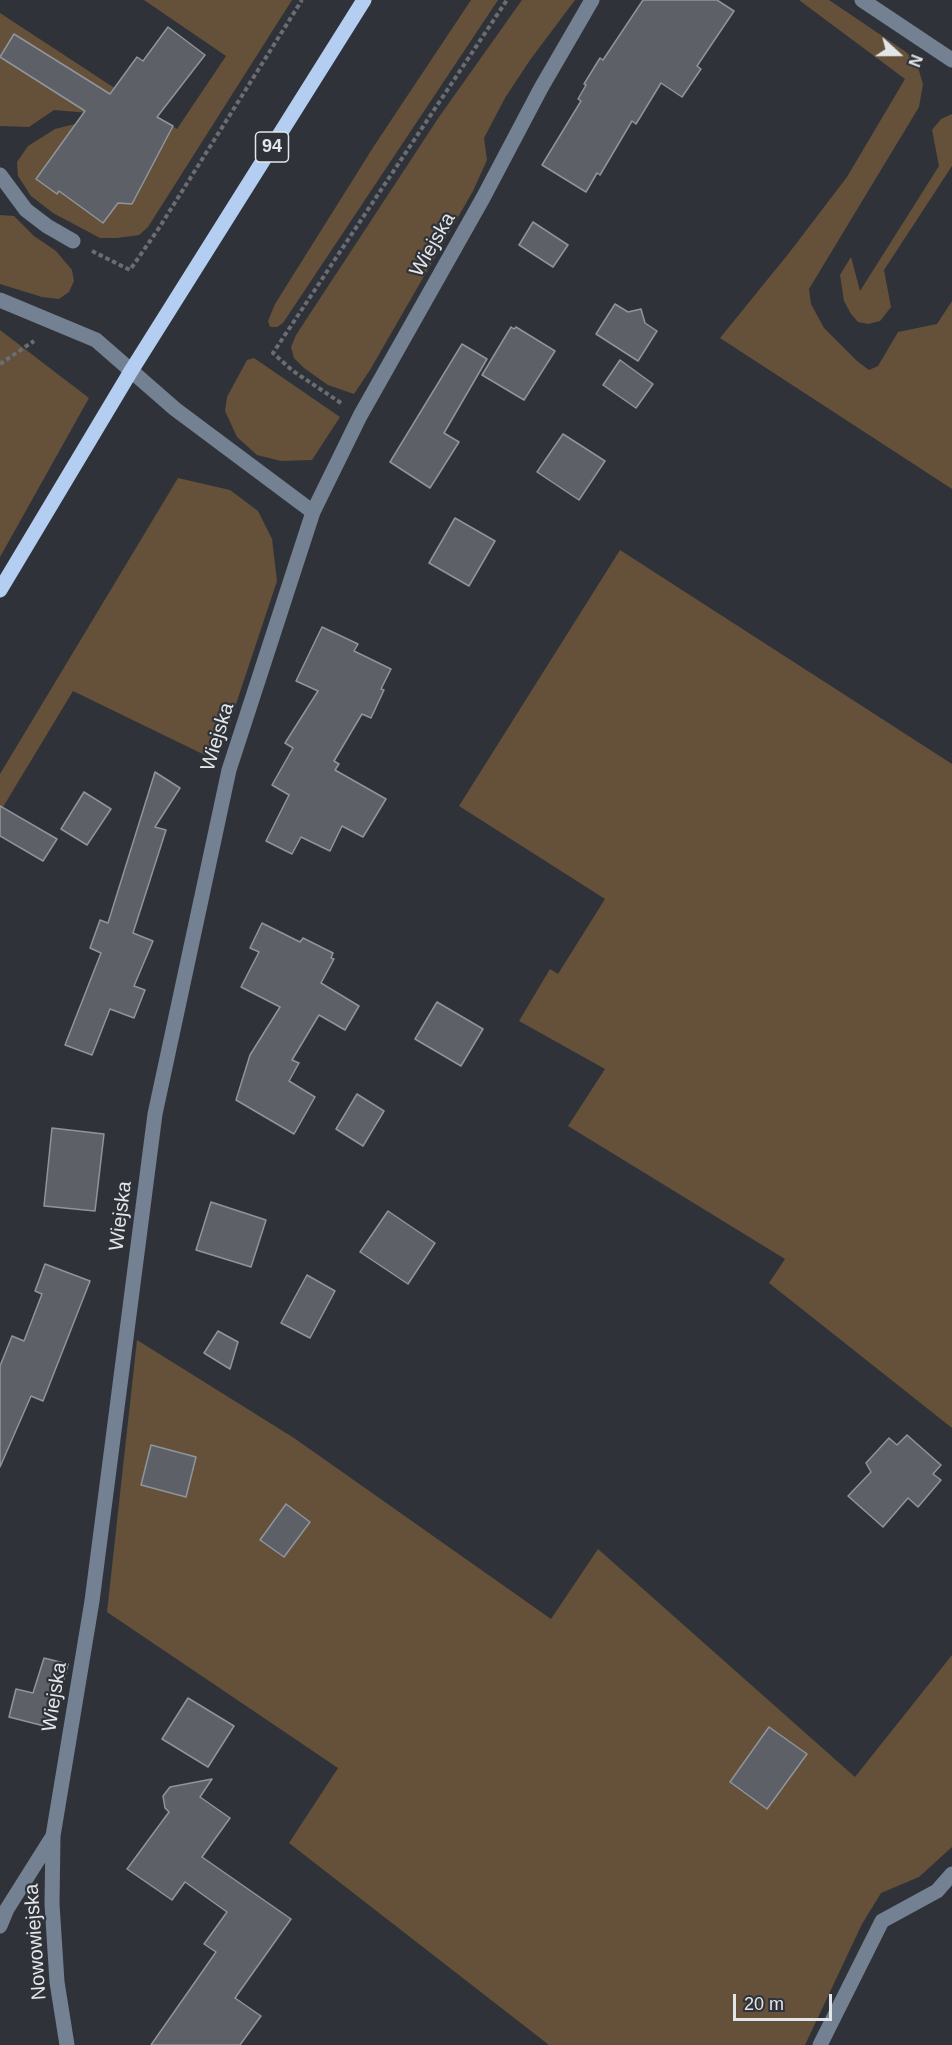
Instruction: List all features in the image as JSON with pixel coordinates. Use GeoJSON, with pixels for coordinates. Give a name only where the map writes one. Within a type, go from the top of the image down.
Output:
{"type":"FeatureCollection","features":[{"type":"Feature","properties":{"kind":"main road","name":"94"},"geometry":{"type":"LineString","coordinates":[[0,590],[131,371],[364,0]]}},
{"type":"Feature","properties":{"kind":"street","name":"Wiejska"},"geometry":{"type":"LineString","coordinates":[[0,1926],[7,1909],[53,1836],[92,1601],[155,1114],[229,770],[313,512],[360,416],[592,0]]}},
{"type":"Feature","properties":{"kind":"street"},"geometry":{"type":"LineString","coordinates":[[862,0],[952,60]]}},
{"type":"Feature","properties":{"kind":"street"},"geometry":{"type":"LineString","coordinates":[[0,175],[26,210],[73,241]]}},
{"type":"Feature","properties":{"kind":"street"},"geometry":{"type":"LineString","coordinates":[[0,300],[96,340],[176,409],[313,512]]}},
{"type":"Feature","properties":{"kind":"street","name":"Nowowiejska"},"geometry":{"type":"LineString","coordinates":[[53,1836],[52,1904],[57,1982],[67,2045]]}},
{"type":"Feature","properties":{"kind":"street"},"geometry":{"type":"LineString","coordinates":[[820,2045],[882,1921],[937,1891],[952,1874]]}},
{"type":"Feature","properties":{"kind":"path"},"geometry":{"type":"LineString","coordinates":[[73,241],[130,270],[159,228],[302,0]]}},
{"type":"Feature","properties":{"kind":"path"},"geometry":{"type":"LineString","coordinates":[[360,416],[292,371],[273,353],[507,0]]}},
{"type":"Feature","properties":{"kind":"path"},"geometry":{"type":"LineString","coordinates":[[0,364],[56,325]]}},
{"type":"Feature","properties":{"kind":"shaded area"},"geometry":{"type":"Polygon","coordinates":[[[144,0],[292,0],[148,227],[139,235],[100,238],[53,213],[31,196],[18,176],[17,162],[28,146],[55,129],[75,124],[113,133],[89,113],[54,110],[29,127],[0,126],[0,13],[177,129],[226,56],[144,0]]]}},
{"type":"Feature","properties":{"kind":"shaded area"},"geometry":{"type":"Polygon","coordinates":[[[471,0],[498,0],[283,323],[277,327],[270,327],[268,321],[275,304],[374,146],[471,0]]]}},
{"type":"Feature","properties":{"kind":"shaded area"},"geometry":{"type":"Polygon","coordinates":[[[522,0],[575,0],[505,98],[484,138],[487,160],[473,191],[370,370],[354,394],[328,385],[294,358],[291,347],[296,335],[439,117],[522,0]]]}},
{"type":"Feature","properties":{"kind":"shaded area"},"geometry":{"type":"Polygon","coordinates":[[[799,0],[829,0],[906,52],[917,64],[923,84],[919,107],[809,289],[811,304],[824,328],[869,370],[878,366],[898,332],[937,324],[952,301],[952,489],[720,338],[847,177],[905,79],[799,0]]]}},
{"type":"Feature","properties":{"kind":"shaded area"},"geometry":{"type":"Polygon","coordinates":[[[952,114],[952,166],[884,270],[891,307],[880,321],[868,324],[858,322],[844,301],[840,275],[851,257],[860,291],[939,166],[932,130],[941,119],[952,114]]]}},
{"type":"Feature","properties":{"kind":"shaded area"},"geometry":{"type":"Polygon","coordinates":[[[0,215],[14,216],[34,236],[56,251],[72,270],[74,281],[69,292],[59,299],[42,297],[0,284],[0,215]]]}},
{"type":"Feature","properties":{"kind":"shaded area"},"geometry":{"type":"Polygon","coordinates":[[[0,330],[89,398],[0,557],[0,330]]]}},
{"type":"Feature","properties":{"kind":"shaded area"},"geometry":{"type":"Polygon","coordinates":[[[254,358],[340,417],[312,460],[281,461],[257,455],[237,437],[225,411],[227,397],[247,360],[254,358]]]}},
{"type":"Feature","properties":{"kind":"shaded area"},"geometry":{"type":"Polygon","coordinates":[[[178,478],[230,490],[258,511],[272,539],[277,581],[217,761],[73,691],[0,812],[0,774],[178,478]]]}},
{"type":"Feature","properties":{"kind":"shaded area"},"geometry":{"type":"Polygon","coordinates":[[[620,550],[952,764],[952,1428],[769,1283],[785,1259],[568,1126],[605,1069],[519,1021],[550,969],[558,974],[605,899],[459,806],[620,550]]]}},
{"type":"Feature","properties":{"kind":"shaded area"},"geometry":{"type":"Polygon","coordinates":[[[137,1340],[294,1438],[551,1619],[598,1549],[855,1777],[952,1655],[952,1847],[919,1877],[881,1893],[862,1924],[805,2045],[549,2045],[289,1843],[338,1768],[107,1612],[137,1340]]]}},
{"type":"Feature","properties":{"kind":"building"},"geometry":{"type":"Polygon","coordinates":[[[643,0],[717,0],[734,11],[697,66],[701,69],[682,97],[661,83],[636,124],[632,121],[600,175],[597,173],[586,192],[542,165],[581,101],[578,99],[586,85],[584,84],[600,58],[603,60],[643,0]]]}},
{"type":"Feature","properties":{"kind":"building"},"geometry":{"type":"Polygon","coordinates":[[[168,27],[205,55],[157,117],[173,126],[132,204],[118,203],[103,223],[59,191],[57,194],[36,179],[85,111],[0,57],[14,34],[110,94],[137,57],[143,61],[168,27]]]}},
{"type":"Feature","properties":{"kind":"building"},"geometry":{"type":"Polygon","coordinates":[[[533,222],[568,245],[553,267],[519,245],[533,222]]]}},
{"type":"Feature","properties":{"kind":"building"},"geometry":{"type":"Polygon","coordinates":[[[615,304],[628,312],[641,309],[645,323],[657,331],[638,361],[596,334],[615,304]]]}},
{"type":"Feature","properties":{"kind":"building"},"geometry":{"type":"Polygon","coordinates":[[[511,327],[514,329],[516,327],[555,351],[524,400],[482,375],[511,327]]]}},
{"type":"Feature","properties":{"kind":"building"},"geometry":{"type":"Polygon","coordinates":[[[462,344],[487,359],[444,433],[459,442],[430,488],[390,462],[462,344]]]}},
{"type":"Feature","properties":{"kind":"building"},"geometry":{"type":"Polygon","coordinates":[[[620,360],[653,384],[636,408],[603,385],[620,360]]]}},
{"type":"Feature","properties":{"kind":"building"},"geometry":{"type":"Polygon","coordinates":[[[563,434],[605,461],[579,500],[537,472],[563,434]]]}},
{"type":"Feature","properties":{"kind":"building"},"geometry":{"type":"Polygon","coordinates":[[[455,518],[495,541],[469,586],[429,563],[455,518]]]}},
{"type":"Feature","properties":{"kind":"building"},"geometry":{"type":"Polygon","coordinates":[[[322,627],[358,644],[354,651],[391,669],[371,718],[362,714],[334,761],[339,764],[335,770],[386,799],[363,837],[342,826],[330,851],[301,837],[292,854],[266,841],[289,795],[272,785],[293,748],[285,743],[318,691],[296,681],[322,627]]]}},
{"type":"Feature","properties":{"kind":"building"},"geometry":{"type":"Polygon","coordinates":[[[155,772],[180,788],[155,827],[166,830],[133,933],[153,941],[134,986],[145,990],[134,1018],[110,1009],[92,1055],[65,1045],[101,953],[90,948],[100,920],[108,923],[155,772]]]}},
{"type":"Feature","properties":{"kind":"building"},"geometry":{"type":"Polygon","coordinates":[[[84,792],[111,809],[87,845],[61,829],[84,792]]]}},
{"type":"Feature","properties":{"kind":"building"},"geometry":{"type":"Polygon","coordinates":[[[0,806],[57,839],[43,861],[0,836],[0,806]]]}},
{"type":"Feature","properties":{"kind":"building"},"geometry":{"type":"Polygon","coordinates":[[[262,923],[300,942],[303,938],[333,953],[331,958],[334,959],[321,983],[359,1006],[345,1030],[319,1015],[292,1060],[299,1063],[289,1081],[315,1097],[294,1134],[236,1100],[250,1055],[280,1007],[241,987],[259,952],[250,948],[262,923]]]}},
{"type":"Feature","properties":{"kind":"building"},"geometry":{"type":"Polygon","coordinates":[[[437,1002],[483,1029],[461,1066],[415,1039],[437,1002]]]}},
{"type":"Feature","properties":{"kind":"building"},"geometry":{"type":"Polygon","coordinates":[[[357,1094],[384,1111],[363,1146],[336,1129],[357,1094]]]}},
{"type":"Feature","properties":{"kind":"building"},"geometry":{"type":"Polygon","coordinates":[[[52,1128],[104,1134],[95,1211],[44,1206],[52,1128]]]}},
{"type":"Feature","properties":{"kind":"building"},"geometry":{"type":"Polygon","coordinates":[[[211,1202],[266,1220],[251,1267],[196,1250],[211,1202]]]}},
{"type":"Feature","properties":{"kind":"building"},"geometry":{"type":"Polygon","coordinates":[[[388,1211],[435,1243],[408,1284],[360,1252],[388,1211]]]}},
{"type":"Feature","properties":{"kind":"building"},"geometry":{"type":"Polygon","coordinates":[[[45,1264],[90,1281],[43,1401],[31,1396],[0,1467],[0,1366],[12,1336],[24,1341],[42,1294],[35,1291],[45,1264]]]}},
{"type":"Feature","properties":{"kind":"building"},"geometry":{"type":"Polygon","coordinates":[[[307,1275],[335,1291],[310,1338],[281,1323],[307,1275]]]}},
{"type":"Feature","properties":{"kind":"building"},"geometry":{"type":"Polygon","coordinates":[[[218,1331],[238,1342],[230,1369],[204,1353],[218,1331]]]}},
{"type":"Feature","properties":{"kind":"building"},"geometry":{"type":"Polygon","coordinates":[[[907,1435],[941,1465],[933,1474],[941,1480],[918,1507],[908,1498],[883,1527],[848,1496],[871,1472],[866,1463],[889,1438],[897,1445],[907,1435]]]}},
{"type":"Feature","properties":{"kind":"building"},"geometry":{"type":"Polygon","coordinates":[[[151,1445],[196,1457],[186,1497],[141,1485],[151,1445]]]}},
{"type":"Feature","properties":{"kind":"building"},"geometry":{"type":"Polygon","coordinates":[[[286,1504],[310,1522],[284,1557],[260,1540],[286,1504]]]}},
{"type":"Feature","properties":{"kind":"building"},"geometry":{"type":"Polygon","coordinates":[[[44,1658],[68,1664],[52,1728],[9,1717],[16,1689],[33,1693],[44,1658]]]}},
{"type":"Feature","properties":{"kind":"building"},"geometry":{"type":"Polygon","coordinates":[[[188,1698],[234,1726],[208,1767],[162,1739],[188,1698]]]}},
{"type":"Feature","properties":{"kind":"building"},"geometry":{"type":"Polygon","coordinates":[[[769,1727],[807,1754],[767,1809],[730,1782],[769,1727]]]}},
{"type":"Feature","properties":{"kind":"building"},"geometry":{"type":"Polygon","coordinates":[[[212,1779],[200,1797],[230,1818],[202,1857],[291,1919],[235,1998],[261,2016],[240,2045],[151,2045],[216,1952],[204,1944],[227,1912],[185,1882],[172,1900],[127,1869],[169,1812],[165,1808],[163,1796],[170,1787],[212,1779]]]}}]}
